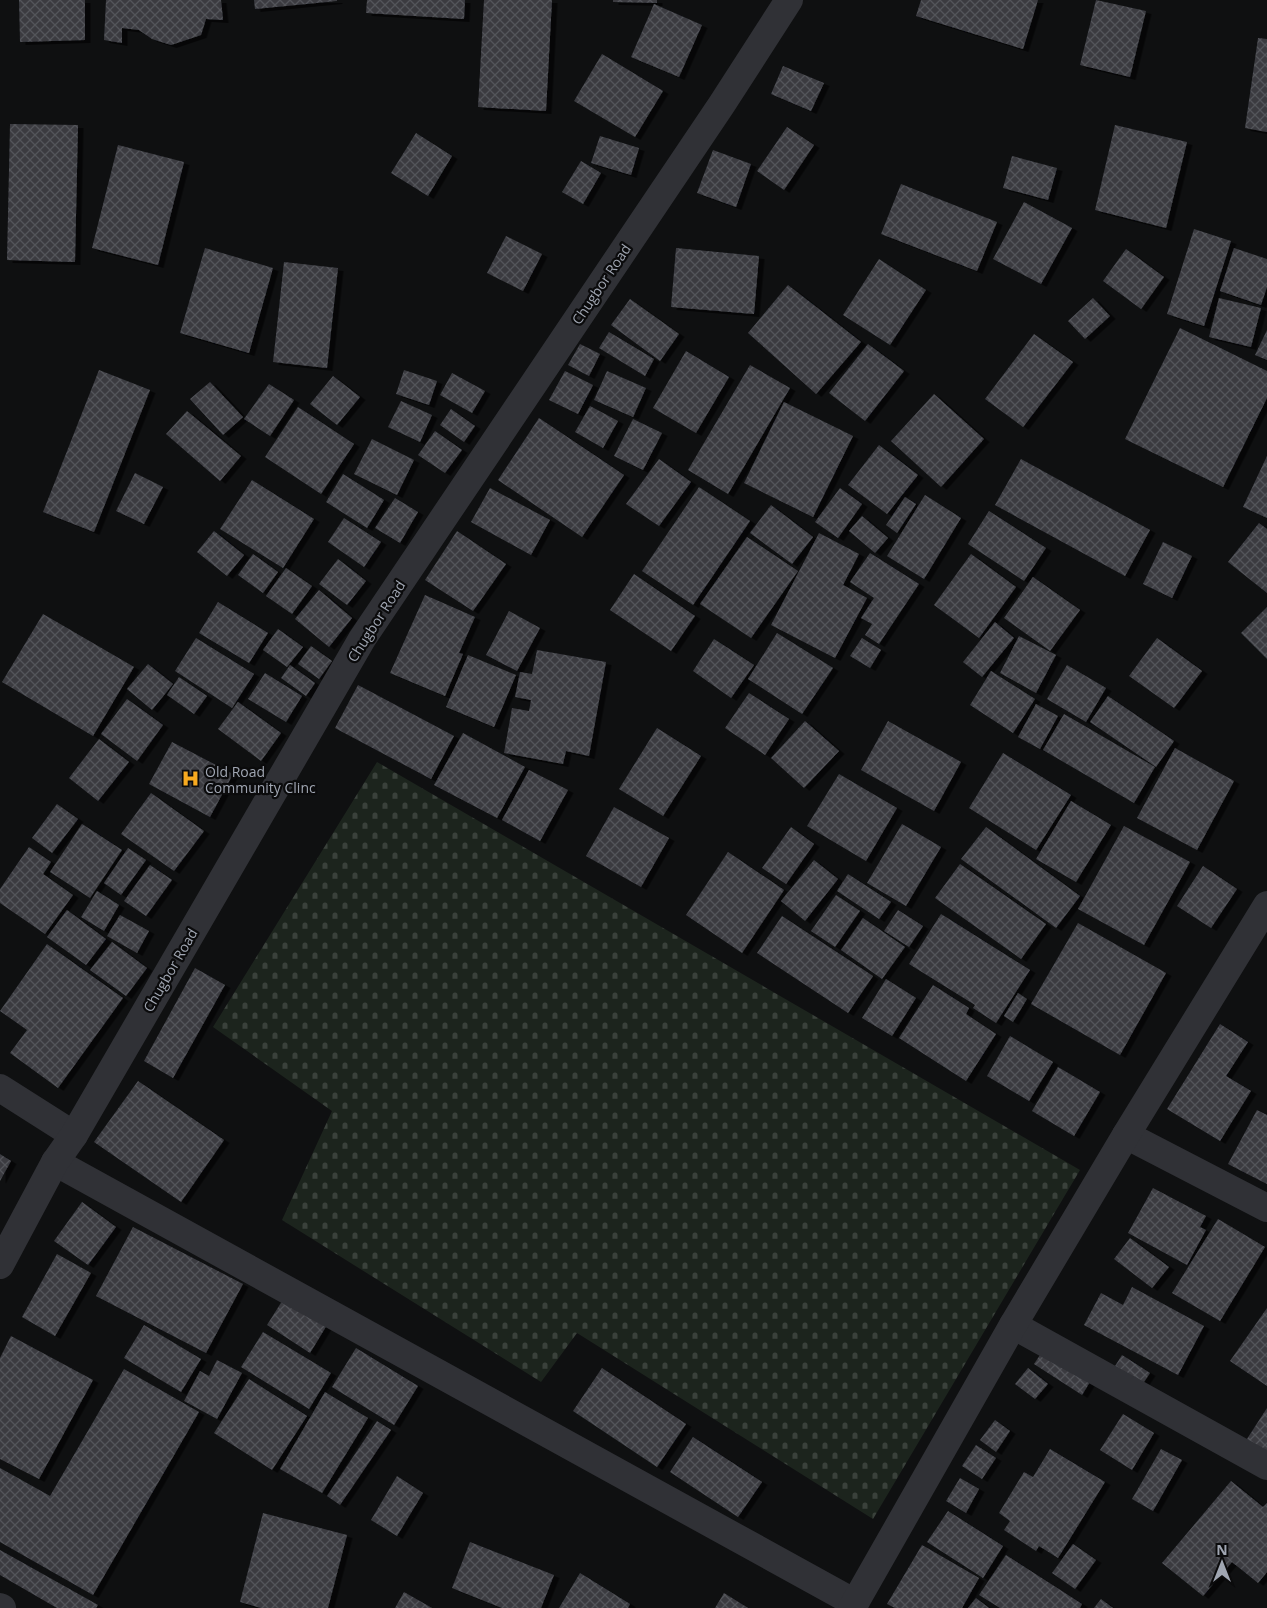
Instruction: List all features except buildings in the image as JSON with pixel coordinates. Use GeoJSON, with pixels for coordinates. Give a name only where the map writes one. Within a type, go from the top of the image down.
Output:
{"type":"FeatureCollection","features":[{"type":"Feature","properties":{"kind":"street","name":"Chugbor Road"},"geometry":{"type":"LineString","coordinates":[[0,1265],[55,1162],[74,1134],[362,639],[722,104],[789,0]]}},
{"type":"Feature","properties":{"kind":"street"},"geometry":{"type":"LineString","coordinates":[[55,1162],[853,1606],[1013,1326],[1126,1135],[1267,905]]}},
{"type":"Feature","properties":{"kind":"street"},"geometry":{"type":"LineString","coordinates":[[0,1088],[74,1134]]}},
{"type":"Feature","properties":{"kind":"street"},"geometry":{"type":"LineString","coordinates":[[1126,1135],[1267,1208]]}},
{"type":"Feature","properties":{"kind":"street"},"geometry":{"type":"LineString","coordinates":[[1013,1326],[1267,1466]]}},
{"type":"Feature","properties":{"kind":"green space"},"geometry":{"type":"Polygon","coordinates":[[[377,762],[1080,1170],[873,1519],[577,1333],[541,1382],[282,1220],[332,1111],[213,1027],[377,762]]]}},
{"type":"Feature","properties":{"kind":"place","name":"Old Road Community Clinc"},"geometry":{"type":"Point","coordinates":[191,779]}}]}
